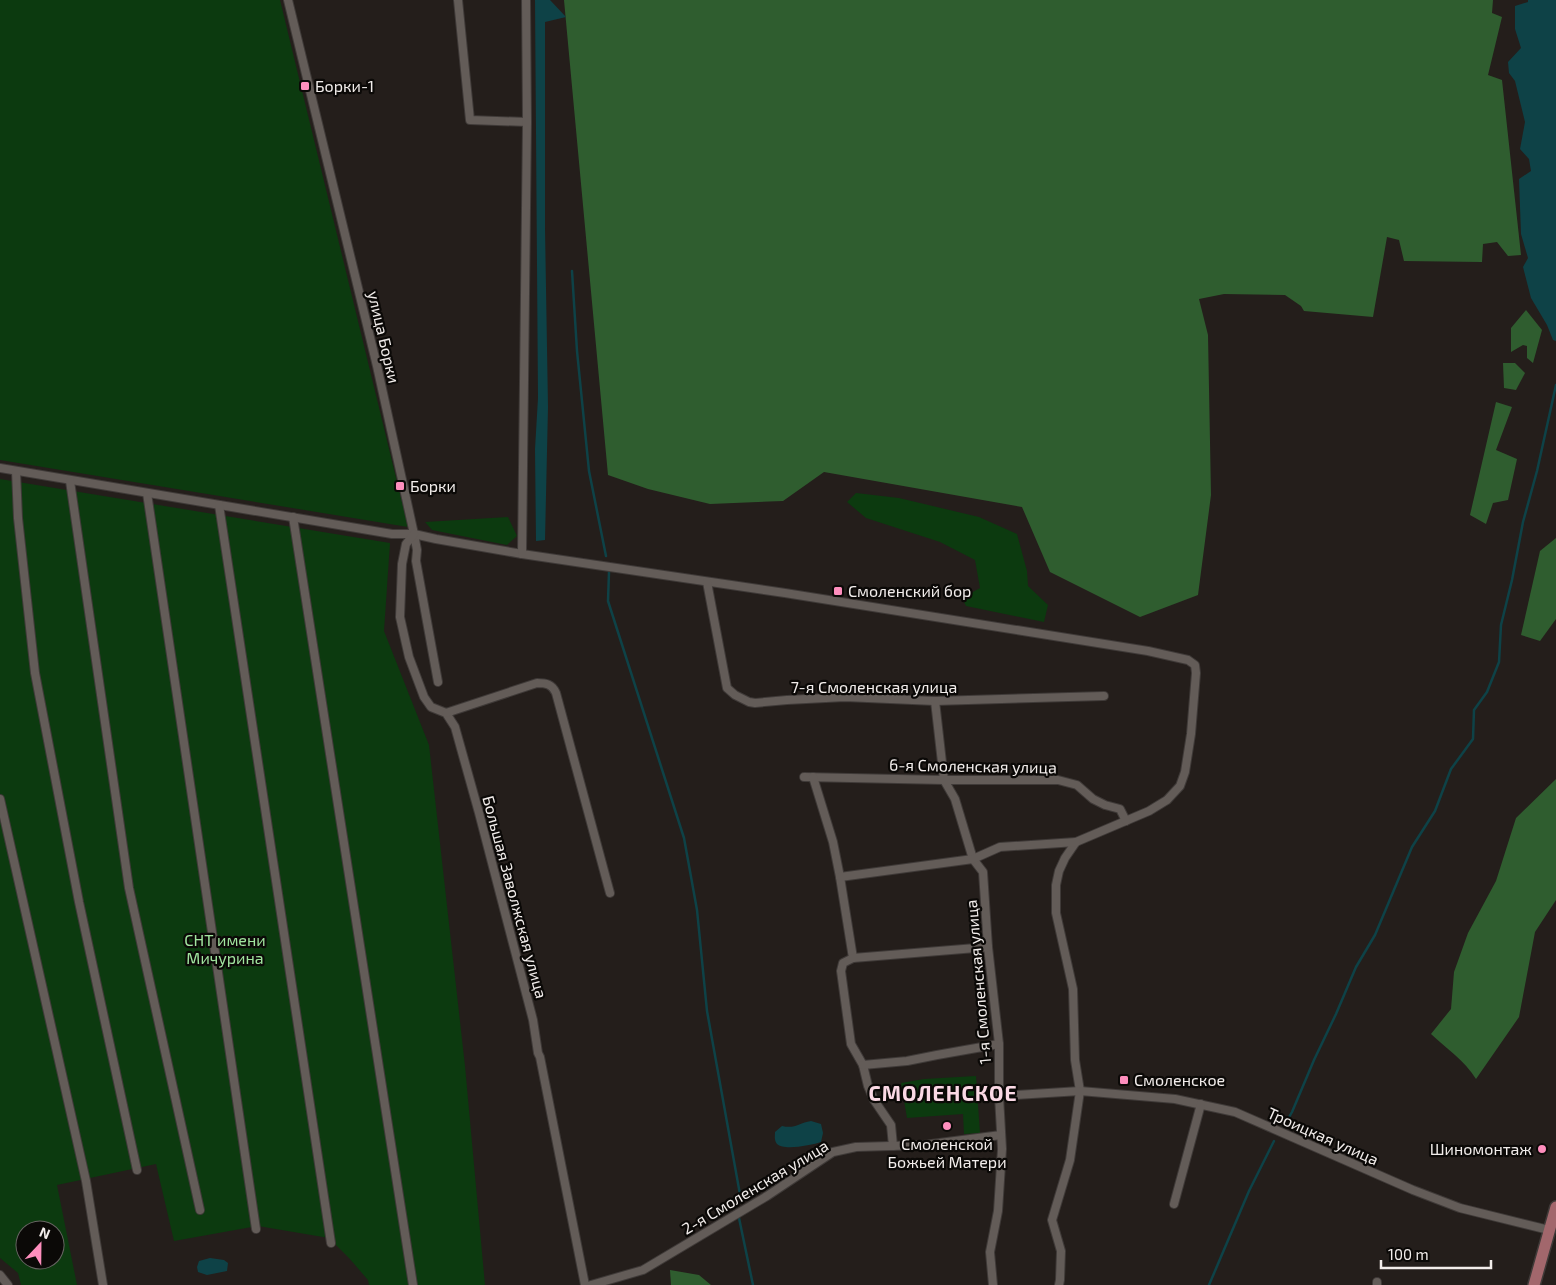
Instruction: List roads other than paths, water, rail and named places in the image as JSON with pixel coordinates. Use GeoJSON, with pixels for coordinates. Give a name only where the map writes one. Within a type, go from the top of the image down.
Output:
{"type":"FeatureCollection","features":[{"type":"Feature","properties":{"kind":"main road"},"geometry":{"type":"LineString","coordinates":[[1534,1285],[1556,1207]]}},
{"type":"Feature","properties":{"kind":"street","name":"улица Борки"},"geometry":{"type":"LineString","coordinates":[[288,0],[378,366],[414,534],[417,550],[416,561],[438,682]]}},
{"type":"Feature","properties":{"kind":"street"},"geometry":{"type":"LineString","coordinates":[[458,0],[470,120],[527,122]]}},
{"type":"Feature","properties":{"kind":"street"},"geometry":{"type":"LineString","coordinates":[[522,554],[527,122],[526,0]]}},
{"type":"Feature","properties":{"kind":"street"},"geometry":{"type":"LineString","coordinates":[[0,468],[392,534],[414,534],[436,540],[522,554],[785,593],[1138,649],[1188,660],[1195,665],[1196,673],[1185,772],[1180,786],[1167,800],[1150,811],[1076,842],[1000,847],[973,860],[840,877]]}},
{"type":"Feature","properties":{"kind":"street"},"geometry":{"type":"LineString","coordinates":[[16,471],[18,518],[35,673],[79,902],[137,1170]]}},
{"type":"Feature","properties":{"kind":"street"},"geometry":{"type":"LineString","coordinates":[[70,481],[129,888],[200,1210]]}},
{"type":"Feature","properties":{"kind":"street"},"geometry":{"type":"LineString","coordinates":[[148,493],[256,1229]]}},
{"type":"Feature","properties":{"kind":"street"},"geometry":{"type":"LineString","coordinates":[[219,505],[331,1242]]}},
{"type":"Feature","properties":{"kind":"street"},"geometry":{"type":"LineString","coordinates":[[293,517],[413,1285]]}},
{"type":"Feature","properties":{"kind":"street","name":"Большая Заволжская улица"},"geometry":{"type":"LineString","coordinates":[[414,534],[406,544],[402,564],[400,617],[409,657],[424,697],[431,706],[446,713],[455,727],[479,813],[533,1020],[584,1285]]}},
{"type":"Feature","properties":{"kind":"street","name":"7-я Смоленская улица"},"geometry":{"type":"LineString","coordinates":[[707,582],[727,688],[742,698],[756,703],[845,697],[935,702],[1104,696]]}},
{"type":"Feature","properties":{"kind":"street"},"geometry":{"type":"LineString","coordinates":[[446,713],[536,683],[546,683],[553,687],[610,894]]}},
{"type":"Feature","properties":{"kind":"street"},"geometry":{"type":"LineString","coordinates":[[935,702],[944,780]]}},
{"type":"Feature","properties":{"kind":"street","name":"6-я Смоленская улица"},"geometry":{"type":"LineString","coordinates":[[804,777],[1058,780],[1077,785],[1093,799],[1120,809],[1126,820]]}},
{"type":"Feature","properties":{"kind":"street"},"geometry":{"type":"LineString","coordinates":[[813,777],[833,842],[853,958]]}},
{"type":"Feature","properties":{"kind":"street","name":"1-я Смоленская улица"},"geometry":{"type":"LineString","coordinates":[[944,780],[955,799],[973,860],[983,872],[988,947],[999,1044],[999,1096],[1002,1135],[998,1211],[990,1252],[993,1285]]}},
{"type":"Feature","properties":{"kind":"street"},"geometry":{"type":"LineString","coordinates":[[0,799],[86,1181],[103,1285]]}},
{"type":"Feature","properties":{"kind":"street"},"geometry":{"type":"LineString","coordinates":[[1059,1285],[1061,1251],[1052,1220],[1070,1160],[1080,1091],[1075,1060],[1073,989],[1056,913],[1056,885],[1059,871],[1065,858],[1076,842]]}},
{"type":"Feature","properties":{"kind":"street"},"geometry":{"type":"LineString","coordinates":[[893,1146],[891,1125],[874,1100],[868,1086],[864,1066],[851,1044],[841,971],[843,963],[853,958],[988,947]]}},
{"type":"Feature","properties":{"kind":"street"},"geometry":{"type":"LineString","coordinates":[[864,1066],[907,1061],[999,1044]]}},
{"type":"Feature","properties":{"kind":"street"},"geometry":{"type":"LineString","coordinates":[[999,1096],[1080,1091]]}},
{"type":"Feature","properties":{"kind":"street","name":"Троицкая улица"},"geometry":{"type":"LineString","coordinates":[[1080,1091],[1175,1099],[1235,1112],[1413,1190],[1460,1208],[1549,1230]]}},
{"type":"Feature","properties":{"kind":"street"},"geometry":{"type":"LineString","coordinates":[[1174,1204],[1201,1104]]}},
{"type":"Feature","properties":{"kind":"street","name":"2-я Смоленская улица"},"geometry":{"type":"LineString","coordinates":[[591,1285],[643,1270],[766,1196],[833,1152],[856,1147],[924,1145],[1002,1135]]}},
{"type":"Feature","properties":{"kind":"street"},"geometry":{"type":"LineString","coordinates":[[0,1275],[8,1285]]}},
{"type":"Feature","properties":{"kind":"water"},"geometry":{"type":"Polygon","coordinates":[[[535,0],[550,0],[566,17],[545,22],[545,228],[548,407],[545,540],[536,541],[535,449],[538,398],[535,0]]]}},
{"type":"Feature","properties":{"kind":"water"},"geometry":{"type":"Polygon","coordinates":[[[1528,0],[1556,0],[1556,341],[1553,340],[1547,325],[1531,298],[1523,267],[1528,258],[1521,234],[1519,179],[1531,171],[1529,159],[1520,149],[1525,122],[1515,81],[1509,73],[1508,62],[1521,48],[1515,29],[1515,6],[1528,2],[1528,0]]]}},
{"type":"Feature","properties":{"kind":"water"},"geometry":{"type":"Polygon","coordinates":[[[811,1121],[821,1124],[823,1133],[821,1142],[792,1147],[777,1144],[775,1132],[782,1126],[794,1126],[811,1121]]]}},
{"type":"Feature","properties":{"kind":"water"},"geometry":{"type":"Polygon","coordinates":[[[210,1258],[224,1260],[228,1263],[227,1271],[207,1275],[198,1272],[199,1261],[210,1258]]]}},
{"type":"Feature","properties":{"kind":"waterway"},"geometry":{"type":"LineString","coordinates":[[572,271],[577,351],[589,471],[606,556]]}},
{"type":"Feature","properties":{"kind":"waterway"},"geometry":{"type":"LineString","coordinates":[[1284,1126],[1292,1112],[1356,967],[1375,935],[1412,847],[1435,811],[1451,769],[1473,739],[1474,710],[1487,692],[1499,662],[1501,625],[1523,522],[1537,471],[1556,385]]}},
{"type":"Feature","properties":{"kind":"waterway"},"geometry":{"type":"LineString","coordinates":[[609,572],[608,601],[684,838],[697,910],[707,1011],[741,1200]]}},
{"type":"Feature","properties":{"kind":"waterway"},"geometry":{"type":"LineString","coordinates":[[1209,1285],[1249,1191],[1274,1141]]}},
{"type":"Feature","properties":{"kind":"waterway"},"geometry":{"type":"LineString","coordinates":[[739,1218],[753,1285]]}},
{"type":"Feature","properties":{"kind":"place","name":"Борки-1"},"geometry":{"type":"Point","coordinates":[305,86]}},
{"type":"Feature","properties":{"kind":"place","name":"Борки"},"geometry":{"type":"Point","coordinates":[400,486]}},
{"type":"Feature","properties":{"kind":"place","name":"Смоленский бор"},"geometry":{"type":"Point","coordinates":[838,591]}},
{"type":"Feature","properties":{"kind":"place","name":"Смоленское"},"geometry":{"type":"Point","coordinates":[1124,1080]}},
{"type":"Feature","properties":{"kind":"place","name":"Смоленской Божьей Матери"},"geometry":{"type":"Point","coordinates":[947,1126]}},
{"type":"Feature","properties":{"kind":"place","name":"Шиномонтаж"},"geometry":{"type":"Point","coordinates":[1542,1149]}},
{"type":"Feature","properties":{"kind":"district","name":"СМОЛЕНСКОЕ"},"geometry":{"type":"Point","coordinates":[943,1094]}},
{"type":"Feature","properties":{"kind":"park label","name":"СНТ имени Мичурина"},"geometry":{"type":"Point","coordinates":[225,949]}}]}
